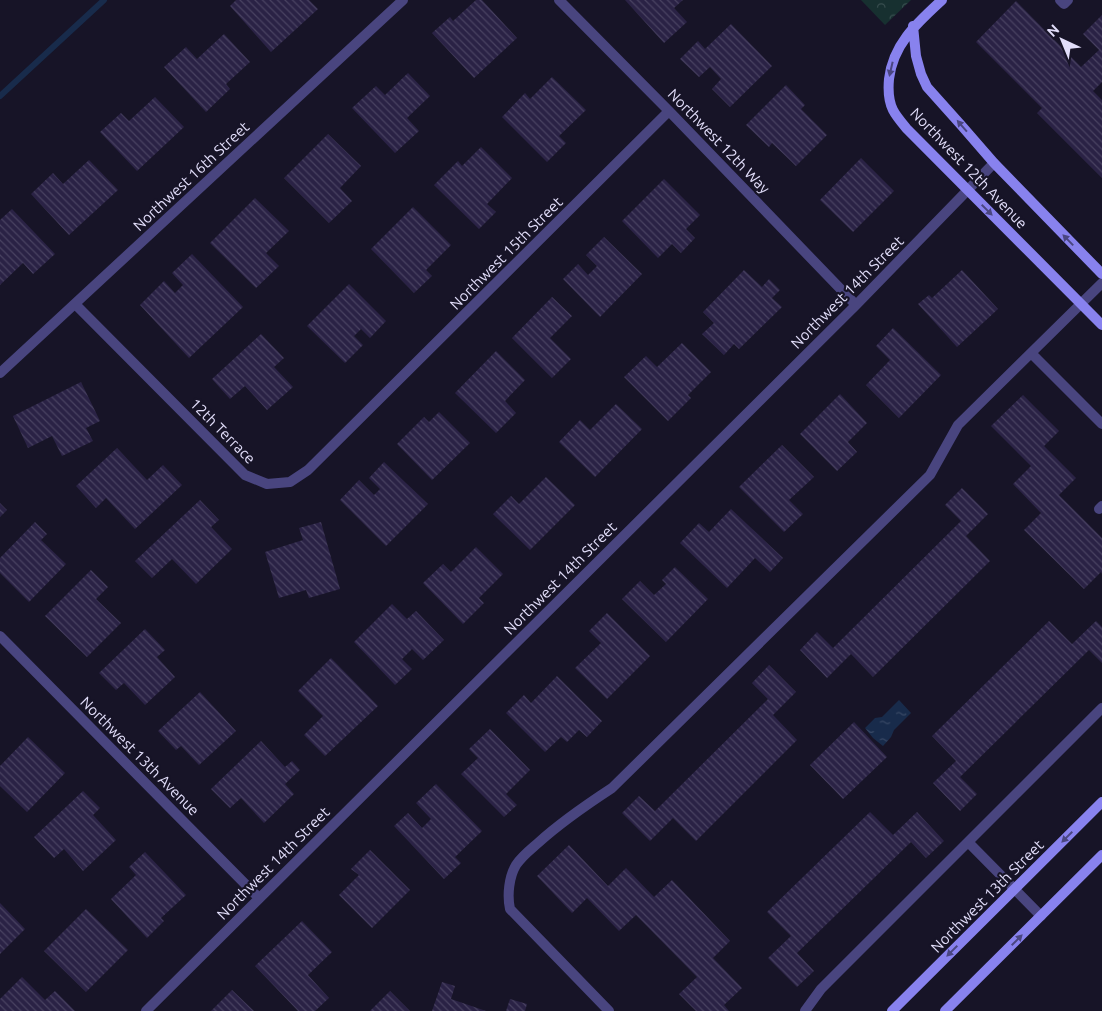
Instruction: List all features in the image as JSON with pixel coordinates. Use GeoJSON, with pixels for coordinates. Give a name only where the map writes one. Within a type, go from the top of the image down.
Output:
{"type":"FeatureCollection","features":[{"type":"Feature","properties":{"kind":"street","name":"Northwest 16th Street"},"geometry":{"type":"LineString","coordinates":[[0,374],[403,0]]}},
{"type":"Feature","properties":{"kind":"street","name":"Northwest 12th Way"},"geometry":{"type":"LineString","coordinates":[[559,0],[856,305]]}},
{"type":"Feature","properties":{"kind":"street"},"geometry":{"type":"LineString","coordinates":[[914,26],[942,0]]}},
{"type":"Feature","properties":{"kind":"street"},"geometry":{"type":"LineString","coordinates":[[1060,0],[1064,4],[1068,0]]}},
{"type":"Feature","properties":{"kind":"street","name":"Northwest 12th Avenue"},"geometry":{"type":"LineString","coordinates":[[914,26],[916,56],[927,87],[994,163],[1102,274]]}},
{"type":"Feature","properties":{"kind":"street","name":"Northwest 12th Avenue"},"geometry":{"type":"LineString","coordinates":[[914,26],[898,48],[891,66],[888,93],[893,109],[907,129],[1102,325]]}},
{"type":"Feature","properties":{"kind":"street","name":"Northwest 15th Street"},"geometry":{"type":"LineString","coordinates":[[364,415],[670,112]]}},
{"type":"Feature","properties":{"kind":"street","name":"Northwest 14th Street"},"geometry":{"type":"LineString","coordinates":[[146,1011],[856,305],[994,163]]}},
{"type":"Feature","properties":{"kind":"street"},"geometry":{"type":"LineString","coordinates":[[609,1011],[510,909],[508,899],[511,877],[516,865],[524,855],[562,822],[612,788],[930,475],[958,425],[1102,283]]}},
{"type":"Feature","properties":{"kind":"street","name":"12th Terrace"},"geometry":{"type":"LineString","coordinates":[[75,304],[245,475],[267,484],[290,482],[308,470],[364,415]]}},
{"type":"Feature","properties":{"kind":"street"},"geometry":{"type":"LineString","coordinates":[[1031,353],[1102,424]]}},
{"type":"Feature","properties":{"kind":"street","name":"Northwest 13th Avenue"},"geometry":{"type":"LineString","coordinates":[[0,636],[259,898]]}},
{"type":"Feature","properties":{"kind":"street"},"geometry":{"type":"LineString","coordinates":[[805,1011],[821,989],[1102,708]]}},
{"type":"Feature","properties":{"kind":"street","name":"Northwest 13th Street"},"geometry":{"type":"LineString","coordinates":[[892,1011],[1102,802]]}},
{"type":"Feature","properties":{"kind":"street"},"geometry":{"type":"LineString","coordinates":[[969,843],[1040,916]]}},
{"type":"Feature","properties":{"kind":"street"},"geometry":{"type":"LineString","coordinates":[[945,1011],[1102,855]]}},
{"type":"Feature","properties":{"kind":"green space"},"geometry":{"type":"Polygon","coordinates":[[[861,0],[911,0],[885,25],[861,0]]]}},
{"type":"Feature","properties":{"kind":"water"},"geometry":{"type":"Polygon","coordinates":[[[899,700],[911,713],[894,730],[883,746],[865,728],[875,718],[882,717],[899,700]]]}},
{"type":"Feature","properties":{"kind":"building"},"geometry":{"type":"Polygon","coordinates":[[[236,0],[309,0],[318,9],[271,52],[230,6],[236,0]]]}},
{"type":"Feature","properties":{"kind":"building"},"geometry":{"type":"Polygon","coordinates":[[[476,0],[482,0],[517,38],[474,78],[432,33],[450,17],[453,21],[476,0]]]}},
{"type":"Feature","properties":{"kind":"building"},"geometry":{"type":"Polygon","coordinates":[[[625,0],[683,0],[674,8],[687,22],[664,43],[625,0]]]}},
{"type":"Feature","properties":{"kind":"building"},"geometry":{"type":"Polygon","coordinates":[[[1016,1],[1081,67],[1099,50],[1083,34],[1102,15],[1102,82],[1093,91],[1102,100],[1102,178],[1037,113],[1042,108],[976,42],[1016,1]]]}},
{"type":"Feature","properties":{"kind":"building"},"geometry":{"type":"Polygon","coordinates":[[[731,24],[772,66],[730,107],[712,89],[721,79],[710,67],[699,77],[680,59],[698,41],[705,49],[731,24]]]}},
{"type":"Feature","properties":{"kind":"building"},"geometry":{"type":"Polygon","coordinates":[[[224,34],[250,62],[226,84],[230,89],[206,112],[164,67],[186,47],[197,59],[224,34]]]}},
{"type":"Feature","properties":{"kind":"building"},"geometry":{"type":"Polygon","coordinates":[[[408,73],[430,96],[407,118],[419,131],[395,153],[352,108],[376,86],[385,95],[408,73]]]}},
{"type":"Feature","properties":{"kind":"building"},"geometry":{"type":"Polygon","coordinates":[[[552,77],[586,110],[559,136],[566,143],[547,162],[502,117],[525,93],[530,99],[552,77]]]}},
{"type":"Feature","properties":{"kind":"building"},"geometry":{"type":"Polygon","coordinates":[[[786,85],[805,105],[801,109],[827,135],[796,166],[772,143],[769,147],[746,125],[786,85]]]}},
{"type":"Feature","properties":{"kind":"building"},"geometry":{"type":"Polygon","coordinates":[[[155,97],[184,127],[137,171],[100,132],[121,113],[129,121],[155,97]]]}},
{"type":"Feature","properties":{"kind":"building"},"geometry":{"type":"Polygon","coordinates":[[[328,134],[361,166],[340,188],[352,201],[329,223],[284,178],[328,134]]]}},
{"type":"Feature","properties":{"kind":"building"},"geometry":{"type":"Polygon","coordinates":[[[481,147],[512,178],[487,204],[496,212],[479,229],[434,185],[458,161],[462,166],[481,147]]]}},
{"type":"Feature","properties":{"kind":"building"},"geometry":{"type":"Polygon","coordinates":[[[861,158],[894,191],[853,232],[820,200],[861,158]]]}},
{"type":"Feature","properties":{"kind":"building"},"geometry":{"type":"Polygon","coordinates":[[[89,160],[118,190],[69,235],[31,194],[53,173],[63,184],[89,160]]]}},
{"type":"Feature","properties":{"kind":"building"},"geometry":{"type":"Polygon","coordinates":[[[664,179],[700,215],[686,229],[695,238],[681,253],[672,244],[658,258],[622,221],[664,179]]]}},
{"type":"Feature","properties":{"kind":"building"},"geometry":{"type":"Polygon","coordinates":[[[255,198],[289,231],[266,253],[279,266],[256,288],[210,243],[255,198]]]}},
{"type":"Feature","properties":{"kind":"building"},"geometry":{"type":"Polygon","coordinates":[[[413,207],[451,245],[426,270],[432,276],[414,293],[371,249],[413,207]]]}},
{"type":"Feature","properties":{"kind":"building"},"geometry":{"type":"Polygon","coordinates":[[[12,209],[55,254],[33,274],[23,263],[0,285],[0,220],[12,209]]]}},
{"type":"Feature","properties":{"kind":"building"},"geometry":{"type":"Polygon","coordinates":[[[604,237],[642,274],[600,317],[563,279],[578,264],[588,275],[597,266],[586,255],[604,237]]]}},
{"type":"Feature","properties":{"kind":"building"},"geometry":{"type":"Polygon","coordinates":[[[192,254],[243,307],[189,358],[140,305],[164,281],[175,293],[183,285],[172,273],[192,254]]]}},
{"type":"Feature","properties":{"kind":"building"},"geometry":{"type":"Polygon","coordinates":[[[744,270],[762,287],[769,279],[780,290],[772,298],[782,307],[739,349],[734,344],[724,355],[702,334],[714,323],[703,312],[744,270]]]}},
{"type":"Feature","properties":{"kind":"building"},"geometry":{"type":"Polygon","coordinates":[[[962,270],[998,309],[957,347],[918,304],[929,295],[932,298],[962,270]]]}},
{"type":"Feature","properties":{"kind":"building"},"geometry":{"type":"Polygon","coordinates":[[[349,284],[386,321],[370,338],[361,329],[354,336],[363,345],[345,363],[307,326],[349,284]]]}},
{"type":"Feature","properties":{"kind":"building"},"geometry":{"type":"Polygon","coordinates":[[[552,297],[572,316],[550,338],[571,359],[552,378],[512,338],[552,297]]]}},
{"type":"Feature","properties":{"kind":"building"},"geometry":{"type":"Polygon","coordinates":[[[893,328],[941,375],[899,418],[866,385],[890,360],[876,346],[893,328]]]}},
{"type":"Feature","properties":{"kind":"building"},"geometry":{"type":"Polygon","coordinates":[[[261,334],[284,358],[274,367],[293,387],[267,410],[245,386],[230,399],[212,379],[261,334]]]}},
{"type":"Feature","properties":{"kind":"building"},"geometry":{"type":"Polygon","coordinates":[[[682,343],[711,372],[688,395],[691,398],[668,421],[624,377],[646,356],[657,367],[682,343]]]}},
{"type":"Feature","properties":{"kind":"building"},"geometry":{"type":"Polygon","coordinates":[[[496,351],[525,380],[505,401],[516,413],[496,433],[455,393],[496,351]]]}},
{"type":"Feature","properties":{"kind":"building"},"geometry":{"type":"Polygon","coordinates":[[[81,382],[100,421],[86,428],[93,441],[62,456],[52,436],[28,448],[13,416],[81,382]]]}},
{"type":"Feature","properties":{"kind":"building"},"geometry":{"type":"Polygon","coordinates":[[[840,394],[867,423],[848,442],[857,452],[837,471],[800,434],[840,394]]]}},
{"type":"Feature","properties":{"kind":"building"},"geometry":{"type":"Polygon","coordinates":[[[1023,395],[1059,431],[1044,446],[1076,478],[1059,495],[1102,538],[1102,574],[1101,572],[1084,589],[1024,530],[1041,513],[1013,484],[1031,466],[991,426],[1023,395]]]}},
{"type":"Feature","properties":{"kind":"building"},"geometry":{"type":"Polygon","coordinates":[[[616,404],[642,429],[595,477],[559,442],[580,420],[590,430],[616,404]]]}},
{"type":"Feature","properties":{"kind":"building"},"geometry":{"type":"Polygon","coordinates":[[[439,412],[470,443],[432,480],[397,444],[424,417],[429,422],[439,412]]]}},
{"type":"Feature","properties":{"kind":"building"},"geometry":{"type":"Polygon","coordinates":[[[782,445],[814,477],[789,500],[803,514],[784,532],[739,487],[782,445]]]}},
{"type":"Feature","properties":{"kind":"building"},"geometry":{"type":"Polygon","coordinates":[[[117,448],[147,480],[163,465],[182,485],[135,529],[106,498],[96,508],[76,486],[117,448]]]}},
{"type":"Feature","properties":{"kind":"building"},"geometry":{"type":"Polygon","coordinates":[[[384,462],[428,504],[386,546],[340,500],[359,480],[374,495],[380,489],[369,478],[384,462]]]}},
{"type":"Feature","properties":{"kind":"building"},"geometry":{"type":"Polygon","coordinates":[[[546,477],[575,505],[530,550],[493,514],[511,496],[519,504],[546,477]]]}},
{"type":"Feature","properties":{"kind":"building"},"geometry":{"type":"Polygon","coordinates":[[[962,488],[988,514],[966,536],[990,561],[873,677],[851,654],[827,678],[800,650],[817,632],[833,648],[961,521],[945,505],[962,488]]]}},
{"type":"Feature","properties":{"kind":"building"},"geometry":{"type":"Polygon","coordinates":[[[200,500],[219,520],[211,527],[232,549],[196,584],[172,559],[152,578],[135,561],[200,500]]]}},
{"type":"Feature","properties":{"kind":"building"},"geometry":{"type":"Polygon","coordinates":[[[0,503],[7,510],[0,517],[0,503]]]}},
{"type":"Feature","properties":{"kind":"building"},"geometry":{"type":"Polygon","coordinates":[[[731,509],[783,558],[770,572],[755,558],[727,588],[680,543],[699,523],[709,532],[731,509]]]}},
{"type":"Feature","properties":{"kind":"building"},"geometry":{"type":"Polygon","coordinates":[[[35,522],[47,534],[41,540],[66,564],[29,602],[0,573],[0,558],[35,522]]]}},
{"type":"Feature","properties":{"kind":"building"},"geometry":{"type":"Polygon","coordinates":[[[321,522],[340,589],[309,598],[306,590],[279,598],[265,552],[303,540],[299,528],[321,522]]]}},
{"type":"Feature","properties":{"kind":"building"},"geometry":{"type":"Polygon","coordinates":[[[476,547],[503,574],[479,598],[484,603],[463,624],[423,583],[443,564],[451,572],[476,547]]]}},
{"type":"Feature","properties":{"kind":"building"},"geometry":{"type":"Polygon","coordinates":[[[675,567],[708,599],[666,642],[622,599],[640,581],[654,595],[666,584],[662,580],[675,567]]]}},
{"type":"Feature","properties":{"kind":"building"},"geometry":{"type":"Polygon","coordinates":[[[91,570],[108,587],[96,599],[121,623],[87,657],[45,616],[91,570]]]}},
{"type":"Feature","properties":{"kind":"building"},"geometry":{"type":"Polygon","coordinates":[[[392,604],[407,619],[416,611],[444,640],[423,660],[412,649],[402,659],[412,669],[395,685],[354,642],[392,604]]]}},
{"type":"Feature","properties":{"kind":"building"},"geometry":{"type":"Polygon","coordinates":[[[607,613],[650,656],[607,699],[575,668],[601,643],[589,631],[607,613]]]}},
{"type":"Feature","properties":{"kind":"building"},"geometry":{"type":"Polygon","coordinates":[[[1049,621],[1072,644],[1096,621],[1102,627],[1102,663],[1089,650],[960,777],[977,794],[960,811],[933,783],[956,761],[932,736],[1049,621]]]}},
{"type":"Feature","properties":{"kind":"building"},"geometry":{"type":"Polygon","coordinates":[[[145,629],[165,650],[157,657],[175,677],[145,705],[124,683],[116,690],[99,673],[145,629]]]}},
{"type":"Feature","properties":{"kind":"building"},"geometry":{"type":"Polygon","coordinates":[[[331,658],[378,706],[325,756],[304,735],[323,716],[298,691],[331,658]]]}},
{"type":"Feature","properties":{"kind":"building"},"geometry":{"type":"Polygon","coordinates":[[[769,665],[796,692],[773,715],[797,740],[696,841],[673,818],[650,841],[622,813],[639,796],[655,811],[768,699],[752,683],[769,665]]]}},
{"type":"Feature","properties":{"kind":"building"},"geometry":{"type":"Polygon","coordinates":[[[557,676],[602,721],[587,737],[579,730],[567,742],[561,737],[545,752],[506,713],[524,695],[531,703],[557,676]]]}},
{"type":"Feature","properties":{"kind":"building"},"geometry":{"type":"Polygon","coordinates":[[[200,692],[236,731],[199,765],[181,746],[176,750],[158,731],[200,692]]]}},
{"type":"Feature","properties":{"kind":"building"},"geometry":{"type":"Polygon","coordinates":[[[854,722],[887,757],[843,799],[810,765],[854,722]]]}},
{"type":"Feature","properties":{"kind":"building"},"geometry":{"type":"Polygon","coordinates":[[[490,729],[530,770],[506,794],[517,805],[504,817],[461,774],[478,758],[469,749],[490,729]]]}},
{"type":"Feature","properties":{"kind":"building"},"geometry":{"type":"Polygon","coordinates":[[[28,737],[65,773],[27,812],[0,786],[0,766],[28,737]]]}},
{"type":"Feature","properties":{"kind":"building"},"geometry":{"type":"Polygon","coordinates":[[[261,741],[285,767],[292,761],[300,770],[285,784],[294,794],[264,823],[241,798],[230,808],[211,789],[261,741]]]}},
{"type":"Feature","properties":{"kind":"building"},"geometry":{"type":"Polygon","coordinates":[[[436,784],[482,831],[455,857],[461,863],[444,879],[394,826],[408,813],[422,828],[431,819],[416,803],[436,784]]]}},
{"type":"Feature","properties":{"kind":"building"},"geometry":{"type":"Polygon","coordinates":[[[83,791],[100,808],[93,815],[116,840],[83,871],[64,849],[54,858],[34,837],[83,791]]]}},
{"type":"Feature","properties":{"kind":"building"},"geometry":{"type":"Polygon","coordinates":[[[870,812],[893,835],[917,812],[944,841],[926,858],[911,842],[797,953],[814,971],[797,987],[768,958],[791,936],[767,912],[870,812]]]}},
{"type":"Feature","properties":{"kind":"building"},"geometry":{"type":"Polygon","coordinates":[[[569,845],[608,886],[626,868],[654,897],[672,880],[730,941],[713,958],[742,988],[724,1005],[729,1011],[696,1011],[679,994],[697,977],[636,915],[619,931],[587,898],[572,913],[537,876],[569,845]]]}},
{"type":"Feature","properties":{"kind":"building"},"geometry":{"type":"Polygon","coordinates":[[[370,850],[410,890],[372,928],[339,895],[359,875],[351,869],[370,850]]]}},
{"type":"Feature","properties":{"kind":"building"},"geometry":{"type":"Polygon","coordinates":[[[145,852],[186,895],[161,918],[164,921],[147,938],[111,899],[136,875],[129,867],[145,852]]]}},
{"type":"Feature","properties":{"kind":"building"},"geometry":{"type":"Polygon","coordinates":[[[0,903],[25,929],[0,954],[0,903]]]}},
{"type":"Feature","properties":{"kind":"building"},"geometry":{"type":"Polygon","coordinates":[[[86,909],[128,950],[86,992],[44,951],[86,909]]]}},
{"type":"Feature","properties":{"kind":"building"},"geometry":{"type":"Polygon","coordinates":[[[302,921],[332,952],[308,975],[329,998],[315,1011],[298,1011],[255,966],[302,921]]]}},
{"type":"Feature","properties":{"kind":"building"},"geometry":{"type":"Polygon","coordinates":[[[22,977],[45,1000],[55,991],[75,1011],[0,1011],[0,999],[22,977]]]}},
{"type":"Feature","properties":{"kind":"building"},"geometry":{"type":"Polygon","coordinates":[[[442,982],[455,986],[451,999],[486,1011],[432,1011],[442,982]]]}},
{"type":"Feature","properties":{"kind":"building"},"geometry":{"type":"Polygon","coordinates":[[[232,990],[254,1011],[211,1011],[232,990]]]}},
{"type":"Feature","properties":{"kind":"building"},"geometry":{"type":"Polygon","coordinates":[[[390,991],[410,1011],[370,1011],[390,991]]]}},
{"type":"Feature","properties":{"kind":"building"},"geometry":{"type":"Polygon","coordinates":[[[510,999],[527,1004],[525,1011],[506,1011],[510,999]]]}},
{"type":"Feature","properties":{"kind":"waterway"},"geometry":{"type":"LineString","coordinates":[[0,96],[104,0]]}}]}
